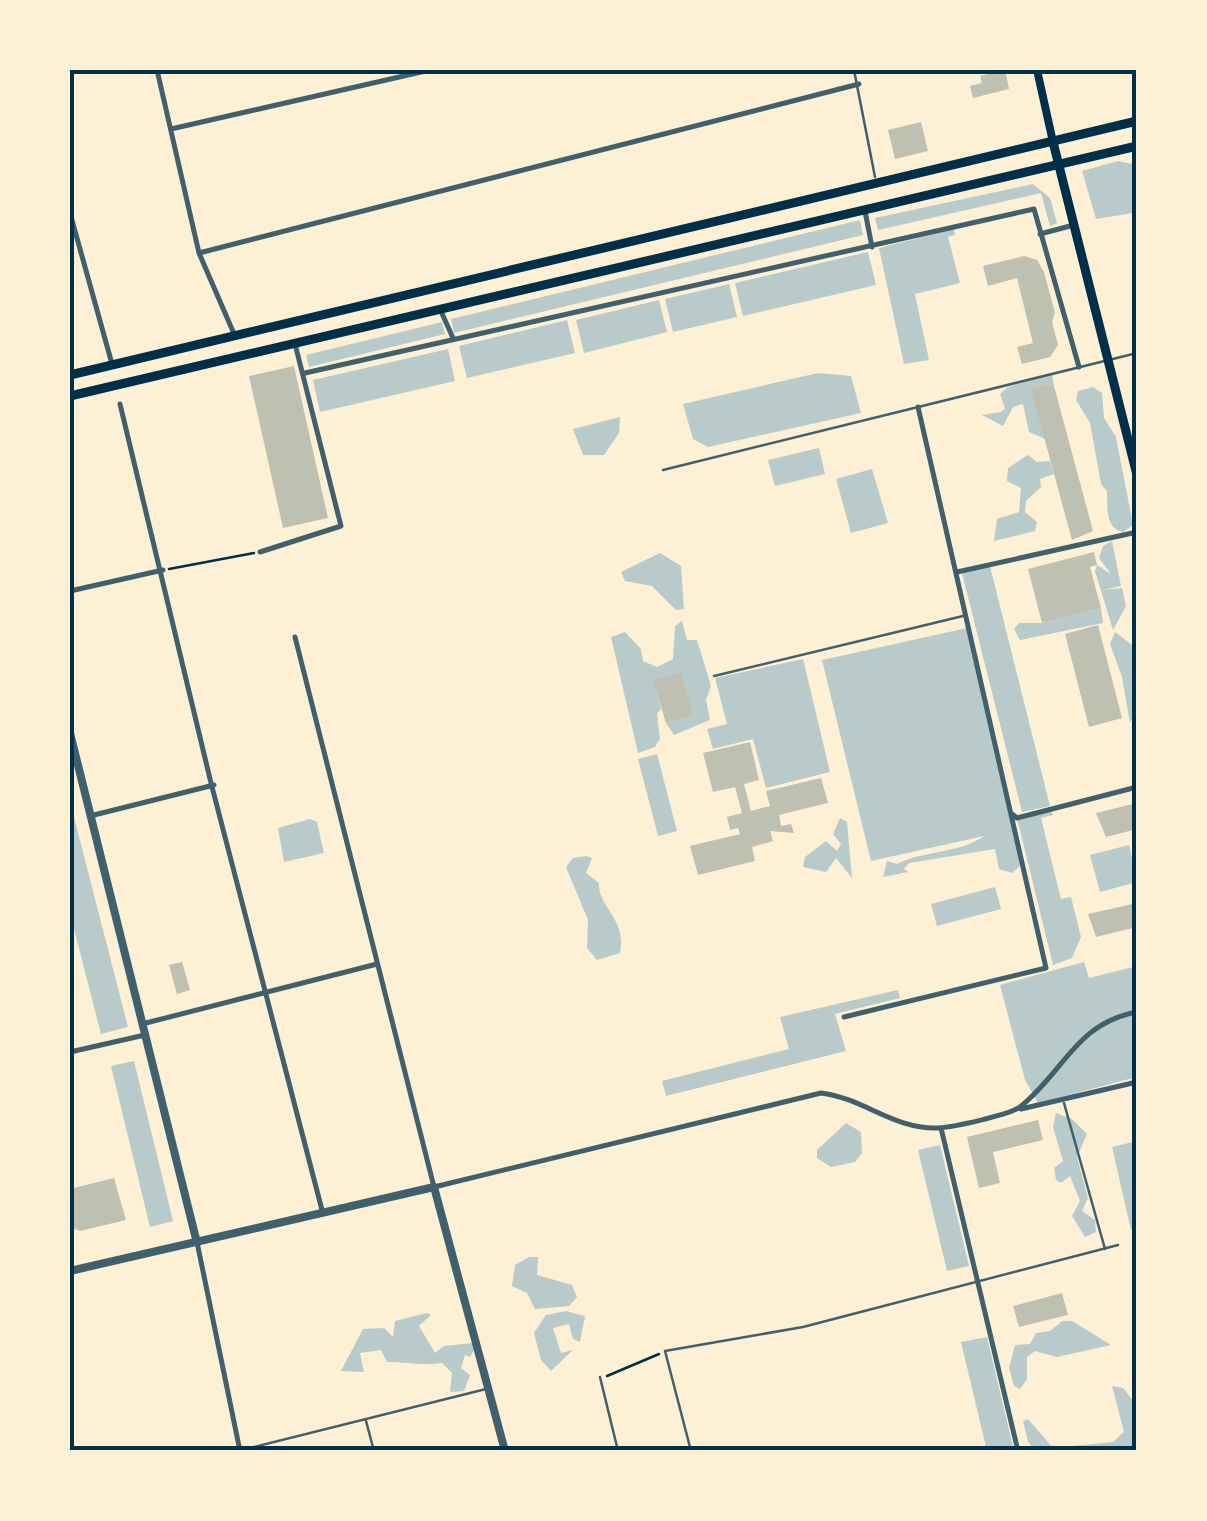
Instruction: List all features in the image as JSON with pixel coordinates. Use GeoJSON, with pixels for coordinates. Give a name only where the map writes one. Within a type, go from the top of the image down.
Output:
{"type":"FeatureCollection","features":[{"type":"Feature","properties":{"kind":"main road"},"geometry":{"type":"LineString","coordinates":[[1036,70],[1137,475]]}},
{"type":"Feature","properties":{"kind":"main road"},"geometry":{"type":"LineString","coordinates":[[70,375],[1137,122]]}},
{"type":"Feature","properties":{"kind":"main road"},"geometry":{"type":"LineString","coordinates":[[70,396],[1137,146]]}},
{"type":"Feature","properties":{"kind":"street"},"geometry":{"type":"LineString","coordinates":[[157,70],[198,253],[236,336]]}},
{"type":"Feature","properties":{"kind":"street"},"geometry":{"type":"LineString","coordinates":[[171,129],[430,70]]}},
{"type":"Feature","properties":{"kind":"street"},"geometry":{"type":"LineString","coordinates":[[198,253],[858,84]]}},
{"type":"Feature","properties":{"kind":"street"},"geometry":{"type":"LineString","coordinates":[[305,373],[1034,209],[1079,367]]}},
{"type":"Feature","properties":{"kind":"street"},"geometry":{"type":"LineString","coordinates":[[866,211],[872,248]]}},
{"type":"Feature","properties":{"kind":"street"},"geometry":{"type":"LineString","coordinates":[[70,212],[112,365]]}},
{"type":"Feature","properties":{"kind":"street"},"geometry":{"type":"LineString","coordinates":[[1040,234],[1074,225]]}},
{"type":"Feature","properties":{"kind":"street"},"geometry":{"type":"LineString","coordinates":[[440,309],[453,339]]}},
{"type":"Feature","properties":{"kind":"street"},"geometry":{"type":"LineString","coordinates":[[260,552],[341,526],[295,344]]}},
{"type":"Feature","properties":{"kind":"street"},"geometry":{"type":"LineString","coordinates":[[120,404],[322,1210]]}},
{"type":"Feature","properties":{"kind":"street"},"geometry":{"type":"LineString","coordinates":[[844,1018],[1046,968],[918,407]]}},
{"type":"Feature","properties":{"kind":"street"},"geometry":{"type":"LineString","coordinates":[[957,572],[1137,532]]}},
{"type":"Feature","properties":{"kind":"street"},"geometry":{"type":"LineString","coordinates":[[70,592],[162,570]]}},
{"type":"Feature","properties":{"kind":"street"},"geometry":{"type":"LineString","coordinates":[[295,637],[505,1451]]}},
{"type":"Feature","properties":{"kind":"street"},"geometry":{"type":"LineString","coordinates":[[70,733],[196,1240],[240,1451]]}},
{"type":"Feature","properties":{"kind":"street"},"geometry":{"type":"LineString","coordinates":[[90,816],[214,785]]}},
{"type":"Feature","properties":{"kind":"street"},"geometry":{"type":"LineString","coordinates":[[1012,814],[1017,818],[1137,788]]}},
{"type":"Feature","properties":{"kind":"street"},"geometry":{"type":"LineString","coordinates":[[142,1024],[378,964]]}},
{"type":"Feature","properties":{"kind":"street"},"geometry":{"type":"LineString","coordinates":[[1018,1109],[1104,1020],[1137,1012]]}},
{"type":"Feature","properties":{"kind":"street"},"geometry":{"type":"LineString","coordinates":[[70,1052],[145,1035]]}},
{"type":"Feature","properties":{"kind":"street"},"geometry":{"type":"LineString","coordinates":[[70,1271],[821,1093],[838,1095],[910,1126],[941,1128],[1137,1082]]}},
{"type":"Feature","properties":{"kind":"street"},"geometry":{"type":"LineString","coordinates":[[941,1128],[1018,1451]]}},
{"type":"Feature","properties":{"kind":"lane"},"geometry":{"type":"LineString","coordinates":[[854,70],[876,184]]}},
{"type":"Feature","properties":{"kind":"lane"},"geometry":{"type":"LineString","coordinates":[[663,470],[1137,353]]}},
{"type":"Feature","properties":{"kind":"lane"},"geometry":{"type":"LineString","coordinates":[[714,676],[965,616]]}},
{"type":"Feature","properties":{"kind":"lane"},"geometry":{"type":"LineString","coordinates":[[1064,1102],[1105,1249]]}},
{"type":"Feature","properties":{"kind":"lane"},"geometry":{"type":"LineString","coordinates":[[691,1451],[665,1352],[803,1326],[1118,1245]]}},
{"type":"Feature","properties":{"kind":"lane"},"geometry":{"type":"LineString","coordinates":[[600,1378],[618,1451]]}},
{"type":"Feature","properties":{"kind":"lane"},"geometry":{"type":"LineString","coordinates":[[240,1451],[488,1388]]}},
{"type":"Feature","properties":{"kind":"lane"},"geometry":{"type":"LineString","coordinates":[[366,1420],[374,1451]]}},
{"type":"Feature","properties":{"kind":"path"},"geometry":{"type":"LineString","coordinates":[[162,570],[260,552]]}},
{"type":"Feature","properties":{"kind":"path"},"geometry":{"type":"LineString","coordinates":[[600,1378],[626,1371],[665,1352]]}},
{"type":"Feature","properties":{"kind":"shaded area"},"geometry":{"type":"Polygon","coordinates":[[[1118,161],[1137,165],[1137,175],[1132,177],[1137,192],[1137,228],[1133,213],[1096,219],[1082,171],[1118,161]]]}},
{"type":"Feature","properties":{"kind":"shaded area"},"geometry":{"type":"Polygon","coordinates":[[[1033,184],[1050,198],[1057,223],[1050,226],[1041,193],[878,230],[875,218],[1033,184]]]}},
{"type":"Feature","properties":{"kind":"shaded area"},"geometry":{"type":"Polygon","coordinates":[[[860,220],[863,235],[454,333],[451,319],[860,220]]]}},
{"type":"Feature","properties":{"kind":"shaded area"},"geometry":{"type":"Polygon","coordinates":[[[954,229],[955,235],[948,237],[960,283],[915,294],[929,360],[904,364],[879,248],[954,229]]]}},
{"type":"Feature","properties":{"kind":"shaded area"},"geometry":{"type":"Polygon","coordinates":[[[868,252],[876,285],[743,316],[735,283],[868,252]]]}},
{"type":"Feature","properties":{"kind":"shaded area"},"geometry":{"type":"Polygon","coordinates":[[[729,284],[737,317],[673,332],[665,299],[729,284]]]}},
{"type":"Feature","properties":{"kind":"shaded area"},"geometry":{"type":"Polygon","coordinates":[[[659,300],[667,332],[584,353],[576,320],[659,300]]]}},
{"type":"Feature","properties":{"kind":"shaded area"},"geometry":{"type":"Polygon","coordinates":[[[567,320],[575,353],[467,378],[459,346],[567,320]]]}},
{"type":"Feature","properties":{"kind":"shaded area"},"geometry":{"type":"Polygon","coordinates":[[[442,322],[445,334],[309,367],[306,355],[442,322]]]}},
{"type":"Feature","properties":{"kind":"shaded area"},"geometry":{"type":"Polygon","coordinates":[[[448,349],[455,381],[320,412],[313,380],[448,349]]]}},
{"type":"Feature","properties":{"kind":"shaded area"},"geometry":{"type":"Polygon","coordinates":[[[818,373],[851,376],[861,413],[708,447],[693,439],[683,404],[818,373]]]}},
{"type":"Feature","properties":{"kind":"shaded area"},"geometry":{"type":"Polygon","coordinates":[[[1052,375],[1054,386],[1044,388],[1045,439],[1029,432],[1023,404],[1013,407],[1003,426],[982,415],[1005,408],[1000,394],[1008,387],[1052,375]]]}},
{"type":"Feature","properties":{"kind":"shaded area"},"geometry":{"type":"Polygon","coordinates":[[[1093,387],[1102,393],[1104,418],[1116,437],[1133,525],[1123,532],[1110,521],[1107,491],[1101,484],[1090,423],[1076,400],[1078,391],[1093,387]]]}},
{"type":"Feature","properties":{"kind":"shaded area"},"geometry":{"type":"Polygon","coordinates":[[[620,417],[619,433],[604,455],[583,455],[573,429],[620,417]]]}},
{"type":"Feature","properties":{"kind":"shaded area"},"geometry":{"type":"Polygon","coordinates":[[[819,448],[825,474],[775,486],[768,460],[819,448]]]}},
{"type":"Feature","properties":{"kind":"shaded area"},"geometry":{"type":"Polygon","coordinates":[[[1028,455],[1037,462],[1050,461],[1054,474],[1040,479],[1041,487],[1026,501],[1025,512],[1037,522],[1035,531],[994,541],[997,519],[1019,512],[1021,488],[1007,481],[1008,468],[1028,455]]]}},
{"type":"Feature","properties":{"kind":"shaded area"},"geometry":{"type":"Polygon","coordinates":[[[872,469],[888,523],[851,533],[836,479],[872,469]]]}},
{"type":"Feature","properties":{"kind":"shaded area"},"geometry":{"type":"Polygon","coordinates":[[[1112,541],[1121,586],[1103,590],[1122,588],[1126,606],[1113,630],[1095,571],[1097,565],[1111,574],[1099,558],[1103,546],[1112,541]]]}},
{"type":"Feature","properties":{"kind":"shaded area"},"geometry":{"type":"Polygon","coordinates":[[[660,553],[681,566],[684,609],[676,610],[652,586],[625,581],[621,572],[660,553]]]}},
{"type":"Feature","properties":{"kind":"shaded area"},"geometry":{"type":"Polygon","coordinates":[[[990,566],[1050,806],[1022,812],[962,573],[990,566]]]}},
{"type":"Feature","properties":{"kind":"shaded area"},"geometry":{"type":"Polygon","coordinates":[[[1101,608],[1103,623],[1020,640],[1014,629],[1019,623],[1042,623],[1101,608]]]}},
{"type":"Feature","properties":{"kind":"shaded area"},"geometry":{"type":"Polygon","coordinates":[[[682,621],[687,640],[697,640],[711,686],[706,700],[710,720],[674,735],[666,723],[694,715],[681,673],[654,680],[661,709],[657,714],[660,739],[655,747],[638,753],[611,637],[625,632],[641,649],[643,661],[657,667],[673,659],[675,626],[682,621]]]}},
{"type":"Feature","properties":{"kind":"shaded area"},"geometry":{"type":"Polygon","coordinates":[[[967,628],[1022,852],[1021,865],[1012,873],[999,869],[995,849],[909,863],[904,869],[908,872],[883,877],[887,861],[897,864],[964,846],[984,836],[871,861],[822,660],[967,628]]]}},
{"type":"Feature","properties":{"kind":"shaded area"},"geometry":{"type":"Polygon","coordinates":[[[1115,632],[1137,649],[1137,710],[1130,723],[1122,677],[1110,644],[1115,632]]]}},
{"type":"Feature","properties":{"kind":"shaded area"},"geometry":{"type":"Polygon","coordinates":[[[803,659],[830,772],[766,788],[753,739],[713,749],[707,729],[727,724],[715,678],[803,659]]]}},
{"type":"Feature","properties":{"kind":"shaded area"},"geometry":{"type":"Polygon","coordinates":[[[657,754],[677,831],[658,836],[638,759],[657,754]]]}},
{"type":"Feature","properties":{"kind":"shaded area"},"geometry":{"type":"Polygon","coordinates":[[[1051,810],[1053,815],[1041,818],[1061,899],[1071,897],[1081,937],[1072,958],[1053,965],[1017,818],[1051,810]]]}},
{"type":"Feature","properties":{"kind":"shaded area"},"geometry":{"type":"Polygon","coordinates":[[[74,817],[128,1027],[101,1034],[70,913],[70,818],[74,817]]]}},
{"type":"Feature","properties":{"kind":"shaded area"},"geometry":{"type":"Polygon","coordinates":[[[840,818],[847,822],[852,878],[836,858],[826,872],[803,867],[805,857],[826,841],[837,851],[841,844],[833,834],[840,818]]]}},
{"type":"Feature","properties":{"kind":"shaded area"},"geometry":{"type":"Polygon","coordinates":[[[310,819],[317,822],[324,853],[284,862],[278,828],[310,819]]]}},
{"type":"Feature","properties":{"kind":"shaded area"},"geometry":{"type":"Polygon","coordinates":[[[1129,845],[1137,882],[1100,892],[1090,855],[1129,845]]]}},
{"type":"Feature","properties":{"kind":"shaded area"},"geometry":{"type":"Polygon","coordinates":[[[573,858],[592,858],[586,873],[599,883],[603,900],[620,931],[620,953],[597,960],[587,948],[588,920],[566,867],[573,858]]]}},
{"type":"Feature","properties":{"kind":"shaded area"},"geometry":{"type":"Polygon","coordinates":[[[995,887],[1001,909],[937,926],[931,904],[995,887]]]}},
{"type":"Feature","properties":{"kind":"shaded area"},"geometry":{"type":"Polygon","coordinates":[[[1084,962],[1089,978],[1137,966],[1137,1077],[1038,1103],[1025,1080],[1000,985],[1084,962]]]}},
{"type":"Feature","properties":{"kind":"shaded area"},"geometry":{"type":"Polygon","coordinates":[[[898,990],[900,998],[835,1014],[846,1051],[666,1096],[662,1081],[789,1049],[780,1017],[898,990]]]}},
{"type":"Feature","properties":{"kind":"shaded area"},"geometry":{"type":"Polygon","coordinates":[[[134,1061],[173,1221],[150,1227],[111,1066],[134,1061]]]}},
{"type":"Feature","properties":{"kind":"shaded area"},"geometry":{"type":"Polygon","coordinates":[[[1056,1113],[1072,1119],[1087,1134],[1077,1157],[1088,1198],[1082,1211],[1095,1220],[1096,1232],[1085,1237],[1072,1216],[1080,1201],[1070,1176],[1061,1183],[1056,1180],[1054,1168],[1063,1161],[1053,1127],[1056,1113]]]}},
{"type":"Feature","properties":{"kind":"shaded area"},"geometry":{"type":"Polygon","coordinates":[[[846,1123],[861,1132],[862,1153],[855,1162],[831,1167],[817,1158],[817,1150],[846,1123]]]}},
{"type":"Feature","properties":{"kind":"shaded area"},"geometry":{"type":"Polygon","coordinates":[[[1137,1141],[1137,1228],[1131,1230],[1112,1147],[1137,1141]]]}},
{"type":"Feature","properties":{"kind":"shaded area"},"geometry":{"type":"Polygon","coordinates":[[[940,1145],[969,1266],[947,1271],[918,1150],[940,1145]]]}},
{"type":"Feature","properties":{"kind":"shaded area"},"geometry":{"type":"Polygon","coordinates":[[[538,1257],[537,1275],[572,1285],[577,1297],[569,1306],[535,1309],[527,1293],[512,1286],[515,1265],[538,1257]]]}},
{"type":"Feature","properties":{"kind":"shaded area"},"geometry":{"type":"Polygon","coordinates":[[[566,1311],[585,1316],[580,1342],[573,1339],[569,1324],[553,1328],[561,1353],[573,1350],[551,1371],[541,1360],[534,1333],[546,1315],[566,1311]]]}},
{"type":"Feature","properties":{"kind":"shaded area"},"geometry":{"type":"Polygon","coordinates":[[[431,1315],[419,1326],[435,1353],[444,1346],[473,1343],[474,1350],[470,1357],[465,1355],[461,1368],[470,1375],[464,1391],[450,1392],[452,1373],[442,1363],[387,1362],[381,1350],[360,1353],[364,1372],[341,1371],[363,1329],[384,1328],[393,1337],[395,1321],[431,1315]]]}},
{"type":"Feature","properties":{"kind":"shaded area"},"geometry":{"type":"Polygon","coordinates":[[[1062,1321],[1072,1321],[1111,1345],[1057,1357],[1035,1351],[1027,1357],[1027,1379],[1020,1389],[1014,1386],[1009,1368],[1015,1345],[1030,1344],[1036,1333],[1050,1331],[1062,1321]]]}},
{"type":"Feature","properties":{"kind":"shaded area"},"geometry":{"type":"Polygon","coordinates":[[[987,1337],[1014,1451],[987,1451],[961,1342],[987,1337]]]}},
{"type":"Feature","properties":{"kind":"shaded area"},"geometry":{"type":"Polygon","coordinates":[[[1112,1386],[1123,1388],[1134,1402],[1137,1451],[1037,1451],[1028,1442],[1023,1421],[1028,1419],[1053,1448],[1113,1442],[1124,1432],[1112,1386]]]}},
{"type":"Feature","properties":{"kind":"building"},"geometry":{"type":"Polygon","coordinates":[[[1005,70],[1009,89],[973,98],[970,86],[982,83],[980,76],[1005,70]]]}},
{"type":"Feature","properties":{"kind":"building"},"geometry":{"type":"Polygon","coordinates":[[[921,122],[928,151],[895,159],[888,130],[921,122]]]}},
{"type":"Feature","properties":{"kind":"building"},"geometry":{"type":"Polygon","coordinates":[[[1024,256],[1037,260],[1044,272],[1055,313],[1052,322],[1058,345],[1050,357],[1022,364],[1017,347],[1033,343],[1017,278],[988,286],[983,266],[1024,256]]]}},
{"type":"Feature","properties":{"kind":"building"},"geometry":{"type":"Polygon","coordinates":[[[294,366],[328,518],[283,528],[249,376],[294,366]]]}},
{"type":"Feature","properties":{"kind":"building"},"geometry":{"type":"Polygon","coordinates":[[[1054,386],[1093,531],[1072,540],[1031,389],[1054,386]]]}},
{"type":"Feature","properties":{"kind":"building"},"geometry":{"type":"Polygon","coordinates":[[[1094,552],[1097,565],[1090,567],[1101,608],[1042,623],[1028,569],[1094,552]]]}},
{"type":"Feature","properties":{"kind":"building"},"geometry":{"type":"Polygon","coordinates":[[[1098,625],[1122,718],[1089,727],[1065,634],[1098,625]]]}},
{"type":"Feature","properties":{"kind":"building"},"geometry":{"type":"Polygon","coordinates":[[[681,672],[694,715],[666,723],[653,680],[681,672]]]}},
{"type":"Feature","properties":{"kind":"building"},"geometry":{"type":"Polygon","coordinates":[[[750,742],[759,780],[744,784],[751,811],[770,806],[766,791],[821,778],[828,803],[779,815],[781,826],[791,824],[794,833],[770,831],[773,841],[752,847],[755,861],[698,875],[690,846],[740,834],[738,828],[730,830],[727,817],[742,813],[735,787],[713,792],[703,753],[750,742]]]}},
{"type":"Feature","properties":{"kind":"building"},"geometry":{"type":"Polygon","coordinates":[[[1137,803],[1137,829],[1106,837],[1096,813],[1137,803]]]}},
{"type":"Feature","properties":{"kind":"building"},"geometry":{"type":"Polygon","coordinates":[[[1137,903],[1137,927],[1096,937],[1088,914],[1137,903]]]}},
{"type":"Feature","properties":{"kind":"building"},"geometry":{"type":"Polygon","coordinates":[[[182,962],[190,990],[177,994],[169,965],[182,962]]]}},
{"type":"Feature","properties":{"kind":"building"},"geometry":{"type":"Polygon","coordinates":[[[1038,1120],[1043,1140],[993,1152],[1000,1183],[979,1188],[967,1137],[1038,1120]]]}},
{"type":"Feature","properties":{"kind":"building"},"geometry":{"type":"Polygon","coordinates":[[[114,1178],[126,1220],[80,1231],[70,1227],[70,1189],[114,1178]]]}},
{"type":"Feature","properties":{"kind":"building"},"geometry":{"type":"Polygon","coordinates":[[[1062,1293],[1068,1315],[1019,1327],[1013,1306],[1062,1293]]]}}]}
